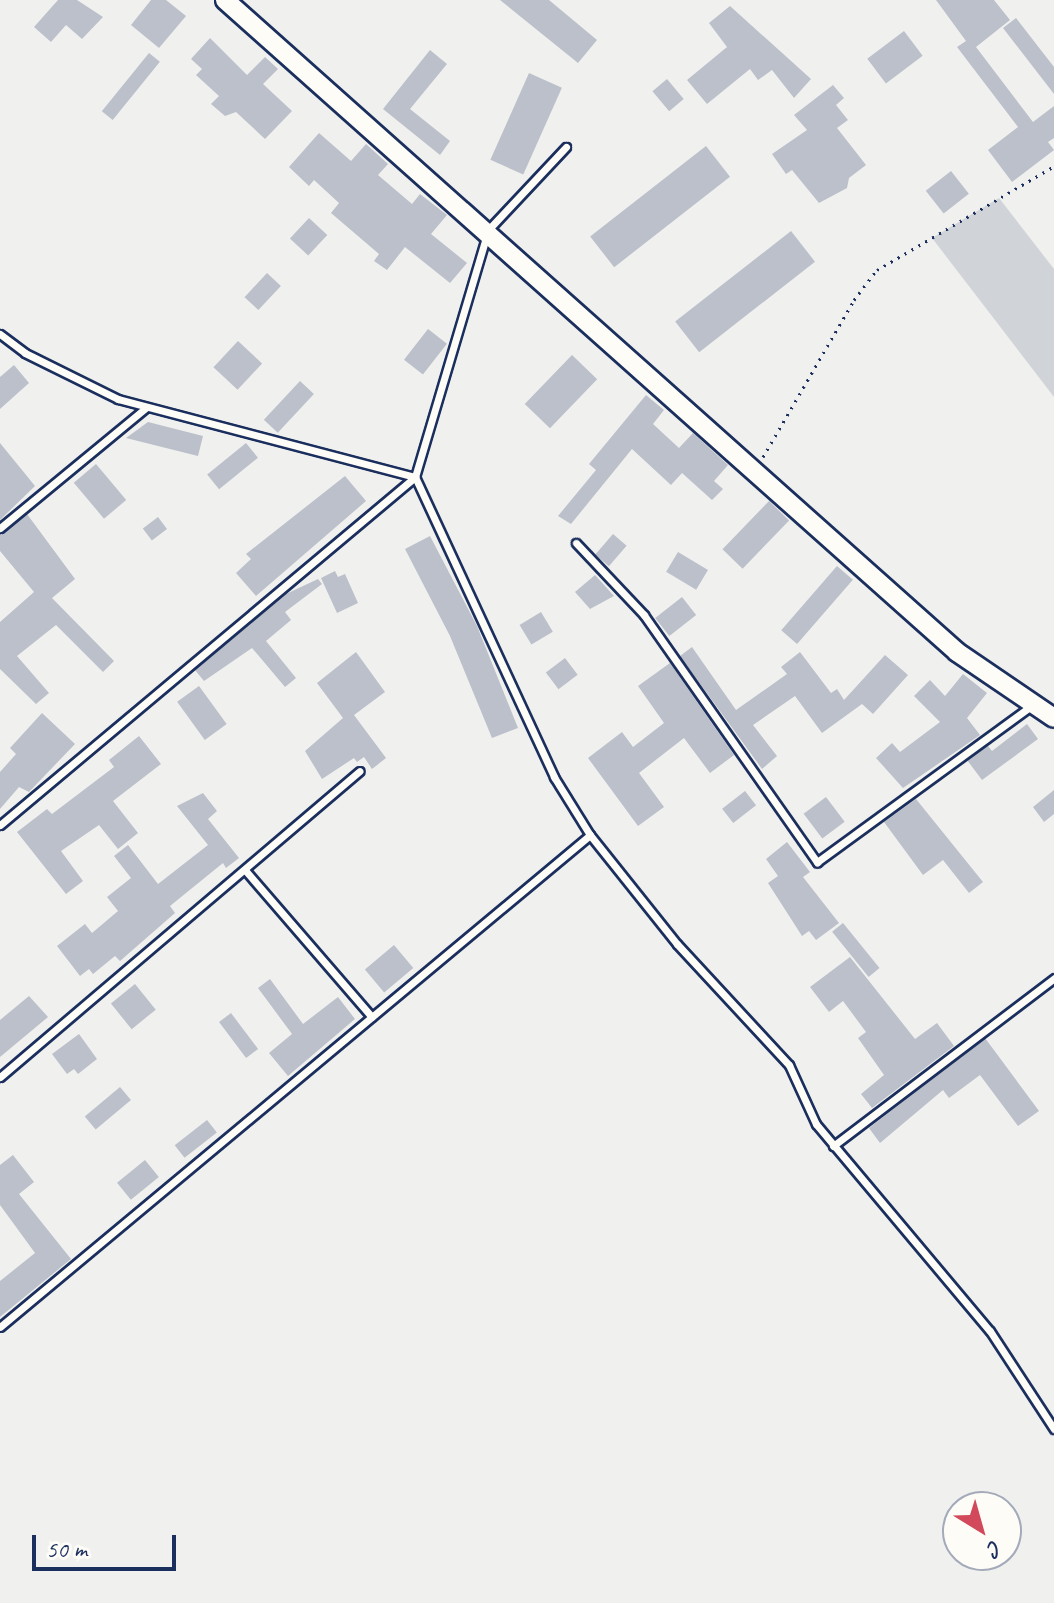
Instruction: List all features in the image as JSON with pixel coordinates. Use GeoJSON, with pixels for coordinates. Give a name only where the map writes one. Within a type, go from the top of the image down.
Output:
{"type":"FeatureCollection","features":[{"type":"Feature","properties":{"kind":"street"},"geometry":{"type":"LineString","coordinates":[[225,0],[488,230],[957,652],[1054,718]]}},
{"type":"Feature","properties":{"kind":"lane"},"geometry":{"type":"LineString","coordinates":[[0,825],[415,477],[488,230],[566,147]]}},
{"type":"Feature","properties":{"kind":"lane"},"geometry":{"type":"LineString","coordinates":[[0,334],[38,360],[118,399],[415,477]]}},
{"type":"Feature","properties":{"kind":"lane"},"geometry":{"type":"LineString","coordinates":[[0,528],[147,407]]}},
{"type":"Feature","properties":{"kind":"lane"},"geometry":{"type":"LineString","coordinates":[[415,477],[554,777],[590,835],[677,944],[789,1065],[816,1124],[990,1331],[1054,1429]]}},
{"type":"Feature","properties":{"kind":"lane"},"geometry":{"type":"LineString","coordinates":[[576,543],[644,615],[817,862],[1033,705]]}},
{"type":"Feature","properties":{"kind":"lane"},"geometry":{"type":"LineString","coordinates":[[0,1077],[360,771]]}},
{"type":"Feature","properties":{"kind":"lane"},"geometry":{"type":"LineString","coordinates":[[0,1327],[590,835]]}},
{"type":"Feature","properties":{"kind":"lane"},"geometry":{"type":"LineString","coordinates":[[245,870],[372,1017]]}},
{"type":"Feature","properties":{"kind":"lane"},"geometry":{"type":"LineString","coordinates":[[833,1146],[1054,978]]}},
{"type":"Feature","properties":{"kind":"path"},"geometry":{"type":"LineString","coordinates":[[755,470],[854,300],[877,270],[1054,166]]}},
{"type":"Feature","properties":{"kind":"shaded area"},"geometry":{"type":"Polygon","coordinates":[[[999,198],[1054,269],[1054,397],[932,238],[999,198]]]}},
{"type":"Feature","properties":{"kind":"building"},"geometry":{"type":"Polygon","coordinates":[[[58,0],[77,0],[103,17],[82,39],[66,25],[51,42],[34,27],[58,0]]]}},
{"type":"Feature","properties":{"kind":"building"},"geometry":{"type":"Polygon","coordinates":[[[151,0],[166,0],[186,16],[159,48],[131,25],[151,0]]]}},
{"type":"Feature","properties":{"kind":"building"},"geometry":{"type":"Polygon","coordinates":[[[500,0],[549,0],[597,40],[578,63],[500,0]]]}},
{"type":"Feature","properties":{"kind":"building"},"geometry":{"type":"Polygon","coordinates":[[[936,0],[994,0],[1010,20],[976,47],[1033,122],[1054,106],[1054,138],[1048,142],[1054,150],[1012,182],[988,150],[1018,127],[957,47],[966,41],[936,0]]]}},
{"type":"Feature","properties":{"kind":"building"},"geometry":{"type":"Polygon","coordinates":[[[730,6],[811,79],[794,98],[772,70],[758,80],[750,69],[707,104],[687,80],[727,47],[709,23],[730,6]]]}},
{"type":"Feature","properties":{"kind":"building"},"geometry":{"type":"Polygon","coordinates":[[[1016,18],[1054,67],[1054,94],[1003,28],[1016,18]]]}},
{"type":"Feature","properties":{"kind":"building"},"geometry":{"type":"Polygon","coordinates":[[[904,31],[923,56],[886,83],[867,59],[904,31]]]}},
{"type":"Feature","properties":{"kind":"building"},"geometry":{"type":"Polygon","coordinates":[[[210,38],[247,75],[265,57],[278,69],[263,84],[292,111],[265,139],[236,112],[225,116],[211,104],[219,96],[196,75],[202,69],[191,59],[210,38]]]}},
{"type":"Feature","properties":{"kind":"building"},"geometry":{"type":"Polygon","coordinates":[[[430,50],[447,64],[410,109],[450,141],[440,155],[383,109],[430,50]]]}},
{"type":"Feature","properties":{"kind":"building"},"geometry":{"type":"Polygon","coordinates":[[[149,53],[160,62],[113,120],[102,111],[149,53]]]}},
{"type":"Feature","properties":{"kind":"building"},"geometry":{"type":"Polygon","coordinates":[[[529,73],[562,88],[523,174],[490,160],[529,73]]]}},
{"type":"Feature","properties":{"kind":"building"},"geometry":{"type":"Polygon","coordinates":[[[667,79],[684,99],[669,111],[652,91],[667,79]]]}},
{"type":"Feature","properties":{"kind":"building"},"geometry":{"type":"Polygon","coordinates":[[[833,85],[844,98],[836,105],[848,120],[837,128],[866,165],[849,178],[847,188],[819,203],[792,170],[786,174],[772,154],[807,130],[794,115],[833,85]]]}},
{"type":"Feature","properties":{"kind":"building"},"geometry":{"type":"Polygon","coordinates":[[[319,133],[351,161],[366,144],[388,164],[378,175],[412,204],[420,194],[447,215],[431,234],[467,263],[450,283],[405,247],[387,270],[374,261],[379,254],[331,213],[339,203],[314,180],[309,186],[289,167],[319,133]]]}},
{"type":"Feature","properties":{"kind":"building"},"geometry":{"type":"Polygon","coordinates":[[[706,146],[730,177],[614,267],[590,237],[706,146]]]}},
{"type":"Feature","properties":{"kind":"building"},"geometry":{"type":"Polygon","coordinates":[[[951,171],[969,194],[944,214],[926,191],[951,171]]]}},
{"type":"Feature","properties":{"kind":"building"},"geometry":{"type":"Polygon","coordinates":[[[309,218],[327,235],[308,256],[290,238],[309,218]]]}},
{"type":"Feature","properties":{"kind":"building"},"geometry":{"type":"Polygon","coordinates":[[[791,231],[815,262],[699,352],[675,322],[791,231]]]}},
{"type":"Feature","properties":{"kind":"building"},"geometry":{"type":"Polygon","coordinates":[[[267,273],[281,286],[258,310],[244,297],[267,273]]]}},
{"type":"Feature","properties":{"kind":"building"},"geometry":{"type":"Polygon","coordinates":[[[428,329],[447,344],[423,375],[404,360],[428,329]]]}},
{"type":"Feature","properties":{"kind":"building"},"geometry":{"type":"Polygon","coordinates":[[[238,341],[262,364],[238,390],[213,367],[238,341]]]}},
{"type":"Feature","properties":{"kind":"building"},"geometry":{"type":"Polygon","coordinates":[[[572,355],[597,379],[550,428],[525,404],[572,355]]]}},
{"type":"Feature","properties":{"kind":"building"},"geometry":{"type":"Polygon","coordinates":[[[14,365],[29,383],[0,409],[0,377],[14,365]]]}},
{"type":"Feature","properties":{"kind":"building"},"geometry":{"type":"Polygon","coordinates":[[[300,381],[314,394],[278,433],[264,420],[300,381]]]}},
{"type":"Feature","properties":{"kind":"building"},"geometry":{"type":"Polygon","coordinates":[[[646,395],[664,410],[653,424],[679,448],[693,433],[728,465],[714,481],[723,489],[712,500],[682,473],[671,485],[632,449],[571,524],[558,516],[596,470],[589,464],[646,395]]]}},
{"type":"Feature","properties":{"kind":"building"},"geometry":{"type":"Polygon","coordinates":[[[148,422],[203,436],[198,456],[126,438],[148,422]]]}},
{"type":"Feature","properties":{"kind":"building"},"geometry":{"type":"Polygon","coordinates":[[[0,443],[35,486],[0,520],[0,443]]]}},
{"type":"Feature","properties":{"kind":"building"},"geometry":{"type":"Polygon","coordinates":[[[246,443],[258,458],[219,489],[207,474],[246,443]]]}},
{"type":"Feature","properties":{"kind":"building"},"geometry":{"type":"Polygon","coordinates":[[[96,464],[126,500],[104,519],[74,483],[96,464]]]}},
{"type":"Feature","properties":{"kind":"building"},"geometry":{"type":"Polygon","coordinates":[[[345,476],[366,501],[256,596],[236,573],[251,559],[246,554],[345,476]]]}},
{"type":"Feature","properties":{"kind":"building"},"geometry":{"type":"Polygon","coordinates":[[[769,501],[789,520],[743,569],[722,549],[769,501]]]}},
{"type":"Feature","properties":{"kind":"building"},"geometry":{"type":"Polygon","coordinates":[[[27,514],[75,579],[52,598],[114,661],[103,672],[56,625],[17,656],[49,693],[36,704],[0,669],[0,622],[34,592],[0,551],[0,534],[27,514]]]}},
{"type":"Feature","properties":{"kind":"building"},"geometry":{"type":"Polygon","coordinates":[[[158,517],[167,529],[152,540],[143,528],[158,517]]]}},
{"type":"Feature","properties":{"kind":"building"},"geometry":{"type":"Polygon","coordinates":[[[613,534],[627,546],[609,566],[595,554],[613,534]]]}},
{"type":"Feature","properties":{"kind":"building"},"geometry":{"type":"Polygon","coordinates":[[[430,536],[477,626],[518,728],[492,738],[450,636],[405,549],[430,536]]]}},
{"type":"Feature","properties":{"kind":"building"},"geometry":{"type":"Polygon","coordinates":[[[678,552],[708,570],[696,590],[666,572],[678,552]]]}},
{"type":"Feature","properties":{"kind":"building"},"geometry":{"type":"Polygon","coordinates":[[[837,566],[853,580],[797,644],[781,630],[837,566]]]}},
{"type":"Feature","properties":{"kind":"building"},"geometry":{"type":"Polygon","coordinates":[[[335,571],[338,577],[345,574],[358,603],[337,613],[321,578],[335,571]]]}},
{"type":"Feature","properties":{"kind":"building"},"geometry":{"type":"Polygon","coordinates":[[[595,575],[614,596],[590,609],[575,592],[595,575]]]}},
{"type":"Feature","properties":{"kind":"building"},"geometry":{"type":"Polygon","coordinates":[[[318,579],[322,584],[285,612],[291,620],[266,641],[296,678],[285,687],[252,648],[204,681],[195,670],[286,594],[318,579]]]}},
{"type":"Feature","properties":{"kind":"building"},"geometry":{"type":"Polygon","coordinates":[[[682,597],[696,615],[669,636],[655,618],[682,597]]]}},
{"type":"Feature","properties":{"kind":"building"},"geometry":{"type":"Polygon","coordinates":[[[541,612],[553,632],[531,645],[520,625],[541,612]]]}},
{"type":"Feature","properties":{"kind":"building"},"geometry":{"type":"Polygon","coordinates":[[[692,647],[736,710],[787,674],[781,667],[800,652],[831,693],[837,689],[844,700],[885,655],[908,675],[873,714],[862,704],[822,733],[795,696],[753,725],[777,756],[762,769],[680,656],[692,647]]]}},
{"type":"Feature","properties":{"kind":"building"},"geometry":{"type":"Polygon","coordinates":[[[356,652],[385,692],[354,715],[386,758],[372,769],[364,757],[357,762],[354,758],[322,779],[305,751],[343,718],[317,683],[356,652]]]}},
{"type":"Feature","properties":{"kind":"building"},"geometry":{"type":"Polygon","coordinates":[[[565,658],[578,675],[558,689],[546,672],[565,658]]]}},
{"type":"Feature","properties":{"kind":"building"},"geometry":{"type":"Polygon","coordinates":[[[670,663],[734,755],[710,773],[684,738],[639,773],[664,807],[638,826],[588,758],[622,732],[633,747],[664,723],[638,686],[670,663]]]}},
{"type":"Feature","properties":{"kind":"building"},"geometry":{"type":"Polygon","coordinates":[[[963,674],[987,693],[967,718],[980,735],[903,788],[876,758],[892,743],[900,752],[940,722],[914,696],[930,680],[945,696],[963,674]]]}},
{"type":"Feature","properties":{"kind":"building"},"geometry":{"type":"Polygon","coordinates":[[[199,686],[227,724],[205,740],[177,702],[199,686]]]}},
{"type":"Feature","properties":{"kind":"building"},"geometry":{"type":"Polygon","coordinates":[[[42,713],[75,744],[29,792],[19,787],[0,809],[0,772],[16,754],[10,748],[42,713]]]}},
{"type":"Feature","properties":{"kind":"building"},"geometry":{"type":"Polygon","coordinates":[[[1027,724],[1038,739],[982,780],[967,760],[988,746],[992,751],[1027,724]]]}},
{"type":"Feature","properties":{"kind":"building"},"geometry":{"type":"Polygon","coordinates":[[[139,736],[161,764],[113,801],[138,833],[118,849],[99,825],[61,851],[83,881],[66,894],[17,832],[47,809],[52,814],[114,767],[109,760],[139,736]]]}},
{"type":"Feature","properties":{"kind":"building"},"geometry":{"type":"Polygon","coordinates":[[[1054,790],[1054,814],[1044,822],[1033,807],[1054,790]]]}},
{"type":"Feature","properties":{"kind":"building"},"geometry":{"type":"Polygon","coordinates":[[[745,791],[756,805],[733,823],[722,809],[745,791]]]}},
{"type":"Feature","properties":{"kind":"building"},"geometry":{"type":"Polygon","coordinates":[[[203,793],[217,811],[208,819],[239,858],[226,868],[223,863],[170,906],[175,913],[120,961],[115,956],[93,974],[89,969],[80,976],[57,946],[85,924],[92,933],[118,911],[107,897],[131,878],[114,856],[128,845],[158,884],[208,845],[177,806],[203,793]]]}},
{"type":"Feature","properties":{"kind":"building"},"geometry":{"type":"Polygon","coordinates":[[[826,797],[845,822],[822,839],[804,814],[826,797]]]}},
{"type":"Feature","properties":{"kind":"building"},"geometry":{"type":"Polygon","coordinates":[[[916,799],[983,882],[969,893],[943,860],[923,875],[884,822],[916,799]]]}},
{"type":"Feature","properties":{"kind":"building"},"geometry":{"type":"Polygon","coordinates":[[[787,842],[810,872],[803,877],[839,923],[816,940],[809,931],[802,936],[768,883],[778,876],[766,859],[787,842]]]}},
{"type":"Feature","properties":{"kind":"building"},"geometry":{"type":"Polygon","coordinates":[[[843,923],[880,968],[869,977],[832,932],[843,923]]]}},
{"type":"Feature","properties":{"kind":"building"},"geometry":{"type":"Polygon","coordinates":[[[394,945],[413,968],[384,992],[365,969],[394,945]]]}},
{"type":"Feature","properties":{"kind":"building"},"geometry":{"type":"Polygon","coordinates":[[[850,957],[915,1039],[937,1023],[954,1046],[872,1108],[861,1094],[884,1075],[858,1038],[866,1032],[843,1001],[829,1012],[810,987],[850,957]]]}},
{"type":"Feature","properties":{"kind":"building"},"geometry":{"type":"Polygon","coordinates":[[[270,979],[303,1024],[338,997],[355,1019],[288,1076],[269,1053],[292,1034],[258,988],[270,979]]]}},
{"type":"Feature","properties":{"kind":"building"},"geometry":{"type":"Polygon","coordinates":[[[135,984],[156,1010],[132,1029],[111,1004],[135,984]]]}},
{"type":"Feature","properties":{"kind":"building"},"geometry":{"type":"Polygon","coordinates":[[[29,996],[48,1017],[0,1057],[0,1020],[29,996]]]}},
{"type":"Feature","properties":{"kind":"building"},"geometry":{"type":"Polygon","coordinates":[[[231,1013],[258,1049],[246,1058],[219,1022],[231,1013]]]}},
{"type":"Feature","properties":{"kind":"building"},"geometry":{"type":"Polygon","coordinates":[[[79,1034],[97,1059],[78,1074],[74,1069],[67,1074],[52,1054],[79,1034]]]}},
{"type":"Feature","properties":{"kind":"building"},"geometry":{"type":"Polygon","coordinates":[[[985,1038],[1039,1111],[1018,1126],[980,1075],[949,1098],[943,1090],[880,1143],[869,1128],[985,1038]]]}},
{"type":"Feature","properties":{"kind":"building"},"geometry":{"type":"Polygon","coordinates":[[[120,1087],[131,1100],[96,1130],[85,1117],[120,1087]]]}},
{"type":"Feature","properties":{"kind":"building"},"geometry":{"type":"Polygon","coordinates":[[[207,1120],[217,1133],[185,1158],[175,1145],[207,1120]]]}},
{"type":"Feature","properties":{"kind":"building"},"geometry":{"type":"Polygon","coordinates":[[[13,1155],[34,1182],[19,1194],[71,1259],[0,1317],[0,1281],[35,1253],[0,1205],[0,1165],[13,1155]]]}},
{"type":"Feature","properties":{"kind":"building"},"geometry":{"type":"Polygon","coordinates":[[[145,1160],[159,1177],[131,1200],[117,1183],[145,1160]]]}}]}
